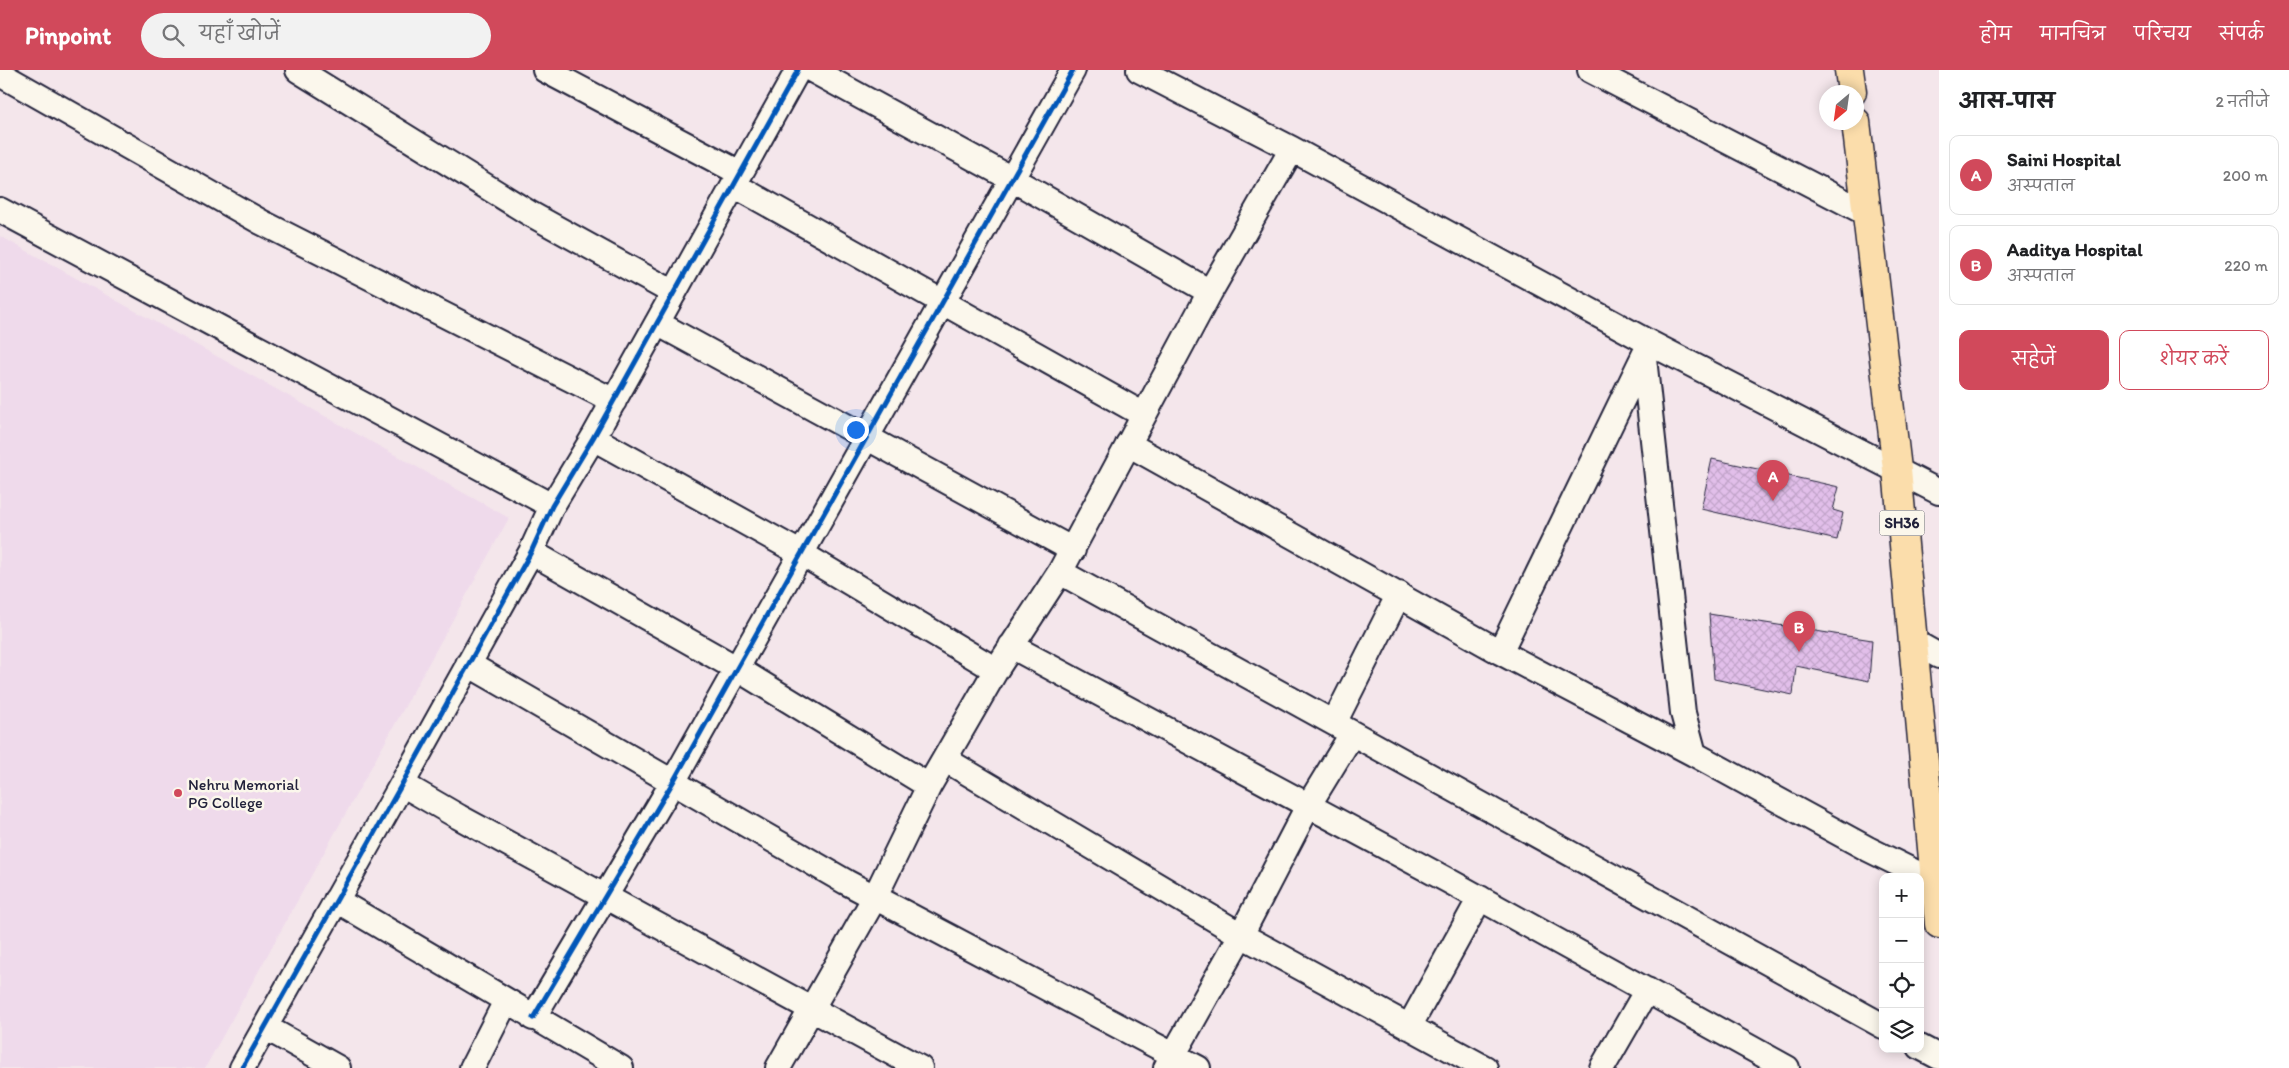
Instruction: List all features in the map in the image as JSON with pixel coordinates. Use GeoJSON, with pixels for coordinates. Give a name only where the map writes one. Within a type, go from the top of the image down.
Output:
{"type":"FeatureCollection","features":[{"type":"Feature","properties":{"kind":"main road"},"geometry":{"type":"LineString","coordinates":[[1849,70],[1851,85]]}},
{"type":"Feature","properties":{"kind":"main road","name":"SH36"},"geometry":{"type":"LineString","coordinates":[[1857,130],[1897,469],[1937,883],[1939,924]]}},
{"type":"Feature","properties":{"kind":"street"},"geometry":{"type":"LineString","coordinates":[[298,70],[529,213],[674,293]]}},
{"type":"Feature","properties":{"kind":"street"},"geometry":{"type":"LineString","coordinates":[[545,70],[737,179],[943,303],[1144,415]]}},
{"type":"Feature","properties":{"kind":"street"},"geometry":{"type":"LineString","coordinates":[[242,1068],[531,552],[552,506],[614,402],[798,70]]}},
{"type":"Feature","properties":{"kind":"street"},"geometry":{"type":"LineString","coordinates":[[812,70],[1012,178],[1210,292]]}},
{"type":"Feature","properties":{"kind":"street"},"geometry":{"type":"LineString","coordinates":[[533,1018],[673,782],[1073,70]]}},
{"type":"Feature","properties":{"kind":"street"},"geometry":{"type":"LineString","coordinates":[[1139,70],[1292,149],[1647,350],[1897,469],[1939,492]]}},
{"type":"Feature","properties":{"kind":"street"},"geometry":{"type":"LineString","coordinates":[[1590,70],[1868,214]]}},
{"type":"Feature","properties":{"kind":"street"},"geometry":{"type":"LineString","coordinates":[[0,74],[261,222],[614,402]]}},
{"type":"Feature","properties":{"kind":"street"},"geometry":{"type":"LineString","coordinates":[[778,1068],[874,897],[929,786],[946,760],[996,670],[1073,550],[1210,292],[1292,149]]}},
{"type":"Feature","properties":{"kind":"street"},"geometry":{"type":"LineString","coordinates":[[0,210],[552,506]]}},
{"type":"Feature","properties":{"kind":"street"},"geometry":{"type":"LineString","coordinates":[[657,323],[1073,550]]}},
{"type":"Feature","properties":{"kind":"street"},"geometry":{"type":"LineString","coordinates":[[1500,652],[1647,350]]}},
{"type":"Feature","properties":{"kind":"street"},"geometry":{"type":"LineString","coordinates":[[1647,350],[1683,713],[1694,754]]}},
{"type":"Feature","properties":{"kind":"street"},"geometry":{"type":"LineString","coordinates":[[593,438],[802,554],[996,670]]}},
{"type":"Feature","properties":{"kind":"street"},"geometry":{"type":"LineString","coordinates":[[1128,444],[1500,652],[1937,883]]}},
{"type":"Feature","properties":{"kind":"street"},"geometry":{"type":"LineString","coordinates":[[531,552],[736,668],[929,786]]}},
{"type":"Feature","properties":{"kind":"street"},"geometry":{"type":"LineString","coordinates":[[1060,572],[1879,1024]]}},
{"type":"Feature","properties":{"kind":"street"},"geometry":{"type":"LineString","coordinates":[[1169,1061],[1240,935],[1308,806],[1399,594]]}},
{"type":"Feature","properties":{"kind":"street"},"geometry":{"type":"LineString","coordinates":[[1914,642],[1939,656]]}},
{"type":"Feature","properties":{"kind":"street"},"geometry":{"type":"LineString","coordinates":[[1011,646],[1480,898],[1787,1068]]}},
{"type":"Feature","properties":{"kind":"street"},"geometry":{"type":"LineString","coordinates":[[468,664],[874,897],[1169,1061],[1198,1068]]}},
{"type":"Feature","properties":{"kind":"street"},"geometry":{"type":"LineString","coordinates":[[946,760],[1240,935],[1484,1068]]}},
{"type":"Feature","properties":{"kind":"street"},"geometry":{"type":"LineString","coordinates":[[402,784],[920,1068]]}},
{"type":"Feature","properties":{"kind":"street"},"geometry":{"type":"LineString","coordinates":[[1409,1027],[1480,898]]}},
{"type":"Feature","properties":{"kind":"street"},"geometry":{"type":"LineString","coordinates":[[336,900],[533,1018],[621,1068]]}},
{"type":"Feature","properties":{"kind":"street"},"geometry":{"type":"LineString","coordinates":[[1602,1068],[1647,990]]}},
{"type":"Feature","properties":{"kind":"street"},"geometry":{"type":"LineString","coordinates":[[472,1068],[506,1001]]}},
{"type":"Feature","properties":{"kind":"street"},"geometry":{"type":"LineString","coordinates":[[265,1027],[338,1068]]}},
{"type":"Feature","properties":{"kind":"street"},"geometry":{"type":"LineString","coordinates":[[1924,1049],[1939,1057]]}},
{"type":"Feature","properties":{"kind":"shaded area","name":"Nehru Memorial PG College"},"geometry":{"type":"Polygon","coordinates":[[[0,236],[509,518],[205,1068],[0,1068],[0,236]]]}},
{"type":"Feature","properties":{"kind":"building"},"geometry":{"type":"Polygon","coordinates":[[[1712,459],[1839,487],[1833,510],[1843,513],[1837,540],[1701,509],[1712,459]]]}},
{"type":"Feature","properties":{"kind":"building"},"geometry":{"type":"Polygon","coordinates":[[[1709,614],[1872,640],[1869,681],[1796,666],[1793,695],[1714,679],[1709,614]]]}},
{"type":"Feature","properties":{"kind":"cycle path"},"geometry":{"type":"LineString","coordinates":[[242,1068],[531,552],[552,506],[593,438],[798,70]]}},
{"type":"Feature","properties":{"kind":"cycle path"},"geometry":{"type":"LineString","coordinates":[[533,1018],[673,782],[1073,70]]}},
{"type":"Feature","properties":{"kind":"place","name":"Saini Hospital"},"geometry":{"type":"Point","coordinates":[1773,501]}},
{"type":"Feature","properties":{"kind":"place","name":"Aaditya Hospital"},"geometry":{"type":"Point","coordinates":[1799,652]}},
{"type":"Feature","properties":{"kind":"place","name":"Nehru Memorial PG College"},"geometry":{"type":"Point","coordinates":[178,793]}}]}
